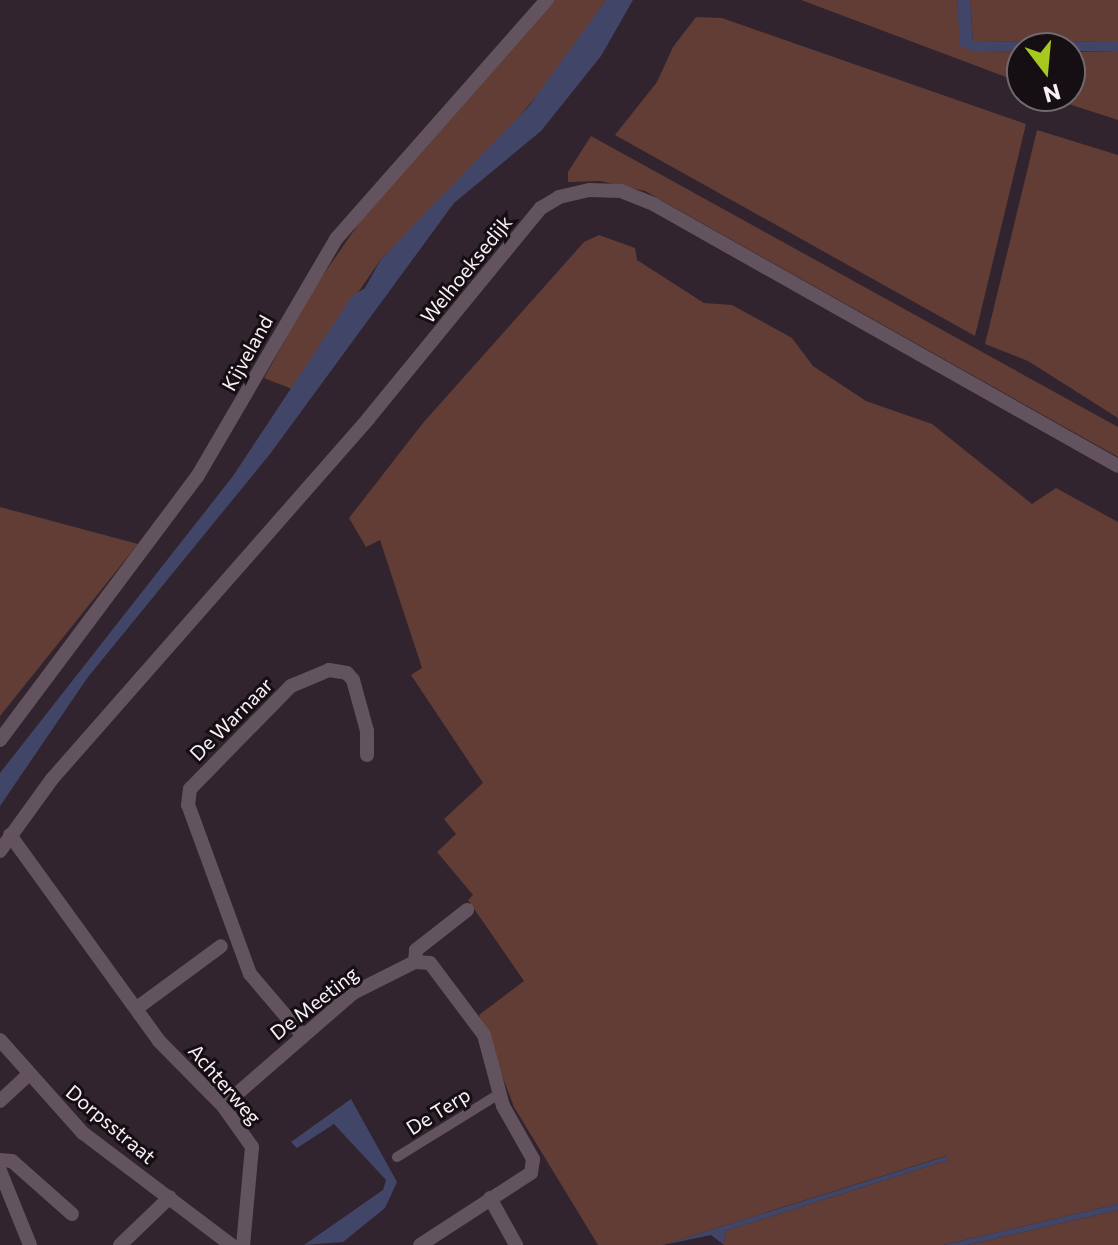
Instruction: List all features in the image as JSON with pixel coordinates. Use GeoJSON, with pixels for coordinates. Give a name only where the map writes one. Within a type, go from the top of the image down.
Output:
{"type":"FeatureCollection","features":[{"type":"Feature","properties":{"kind":"street","name":"Kijveland"},"geometry":{"type":"LineString","coordinates":[[0,740],[197,477],[336,239],[547,0]]}},
{"type":"Feature","properties":{"kind":"street","name":"Welhoeksedijk"},"geometry":{"type":"LineString","coordinates":[[0,851],[52,779],[368,419],[541,208],[559,197],[589,190],[621,191],[655,205],[1118,466]]}},
{"type":"Feature","properties":{"kind":"street","name":"De Warnaar"},"geometry":{"type":"LineString","coordinates":[[302,1035],[250,974],[188,805],[190,789],[291,686],[329,670],[347,673],[353,680],[367,731],[367,755]]}},
{"type":"Feature","properties":{"kind":"street","name":"Achterweg"},"geometry":{"type":"LineString","coordinates":[[10,835],[159,1041],[223,1106],[252,1147],[243,1245]]}},
{"type":"Feature","properties":{"kind":"street","name":"De Meeting"},"geometry":{"type":"LineString","coordinates":[[223,1106],[353,993],[415,962],[416,950],[467,910]]}},
{"type":"Feature","properties":{"kind":"street"},"geometry":{"type":"LineString","coordinates":[[137,1008],[221,946]]}},
{"type":"Feature","properties":{"kind":"street"},"geometry":{"type":"LineString","coordinates":[[415,962],[430,963],[484,1035],[499,1094],[533,1159],[531,1173],[420,1245]]}},
{"type":"Feature","properties":{"kind":"street","name":"Dorpsstraat"},"geometry":{"type":"LineString","coordinates":[[0,1040],[27,1076],[83,1133],[231,1245]]}},
{"type":"Feature","properties":{"kind":"street"},"geometry":{"type":"LineString","coordinates":[[0,1101],[27,1076]]}},
{"type":"Feature","properties":{"kind":"street","name":"De Terp"},"geometry":{"type":"LineString","coordinates":[[397,1157],[499,1094]]}},
{"type":"Feature","properties":{"kind":"street"},"geometry":{"type":"LineString","coordinates":[[0,1160],[12,1161],[72,1214]]}},
{"type":"Feature","properties":{"kind":"street"},"geometry":{"type":"LineString","coordinates":[[0,1171],[30,1245]]}},
{"type":"Feature","properties":{"kind":"street"},"geometry":{"type":"LineString","coordinates":[[120,1245],[170,1197]]}},
{"type":"Feature","properties":{"kind":"street"},"geometry":{"type":"LineString","coordinates":[[490,1198],[516,1245]]}},
{"type":"Feature","properties":{"kind":"shaded area"},"geometry":{"type":"Polygon","coordinates":[[[551,0],[606,0],[551,79],[489,152],[381,259],[292,389],[264,378],[314,288],[364,216],[551,0]]]}},
{"type":"Feature","properties":{"kind":"shaded area"},"geometry":{"type":"Polygon","coordinates":[[[801,0],[957,0],[961,46],[976,52],[1006,52],[1006,77],[801,0]]]}},
{"type":"Feature","properties":{"kind":"shaded area"},"geometry":{"type":"Polygon","coordinates":[[[970,0],[1118,0],[1118,41],[1086,41],[1086,32],[1006,32],[1006,42],[973,42],[970,0]]]}},
{"type":"Feature","properties":{"kind":"shaded area"},"geometry":{"type":"Polygon","coordinates":[[[696,17],[722,18],[1026,124],[975,336],[615,135],[657,82],[673,47],[696,17]]]}},
{"type":"Feature","properties":{"kind":"shaded area"},"geometry":{"type":"Polygon","coordinates":[[[1118,51],[1118,120],[1086,110],[1086,52],[1118,51]]]}},
{"type":"Feature","properties":{"kind":"shaded area"},"geometry":{"type":"Polygon","coordinates":[[[1037,130],[1118,155],[1118,418],[1028,361],[985,344],[1037,130]]]}},
{"type":"Feature","properties":{"kind":"shaded area"},"geometry":{"type":"Polygon","coordinates":[[[591,136],[1118,427],[1118,457],[645,191],[600,181],[568,182],[568,172],[591,136]]]}},
{"type":"Feature","properties":{"kind":"shaded area"},"geometry":{"type":"Polygon","coordinates":[[[599,235],[635,248],[637,260],[704,303],[732,305],[792,338],[813,366],[866,401],[932,424],[1032,504],[1056,488],[1118,522],[1118,1204],[943,1245],[724,1245],[725,1231],[948,1160],[946,1156],[663,1245],[598,1245],[514,1107],[479,1015],[524,981],[468,900],[473,895],[437,852],[456,834],[444,819],[483,783],[411,675],[422,668],[380,540],[366,547],[349,518],[423,423],[584,242],[599,235]]]}},
{"type":"Feature","properties":{"kind":"shaded area"},"geometry":{"type":"Polygon","coordinates":[[[0,507],[138,544],[0,716],[0,507]]]}},
{"type":"Feature","properties":{"kind":"shaded area"},"geometry":{"type":"Polygon","coordinates":[[[1118,1210],[1118,1245],[967,1245],[1118,1210]]]}},
{"type":"Feature","properties":{"kind":"water"},"geometry":{"type":"Polygon","coordinates":[[[606,0],[633,0],[601,56],[541,131],[454,203],[270,454],[88,677],[0,806],[0,773],[233,476],[352,296],[365,288],[381,259],[529,106],[606,0]]]}},
{"type":"Feature","properties":{"kind":"water"},"geometry":{"type":"Polygon","coordinates":[[[957,0],[970,0],[973,42],[1006,42],[1006,52],[976,52],[960,46],[957,0]]]}},
{"type":"Feature","properties":{"kind":"water"},"geometry":{"type":"Polygon","coordinates":[[[1086,41],[1118,41],[1118,51],[1086,51],[1086,41]]]}},
{"type":"Feature","properties":{"kind":"water"},"geometry":{"type":"Polygon","coordinates":[[[351,1099],[397,1182],[385,1208],[343,1242],[304,1245],[383,1190],[386,1180],[334,1124],[297,1148],[291,1142],[351,1099]]]}},
{"type":"Feature","properties":{"kind":"water"},"geometry":{"type":"Polygon","coordinates":[[[947,1156],[948,1160],[725,1231],[724,1245],[711,1235],[663,1245],[947,1156]]]}},
{"type":"Feature","properties":{"kind":"water"},"geometry":{"type":"Polygon","coordinates":[[[1118,1204],[1118,1210],[967,1245],[943,1245],[1118,1204]]]}}]}
